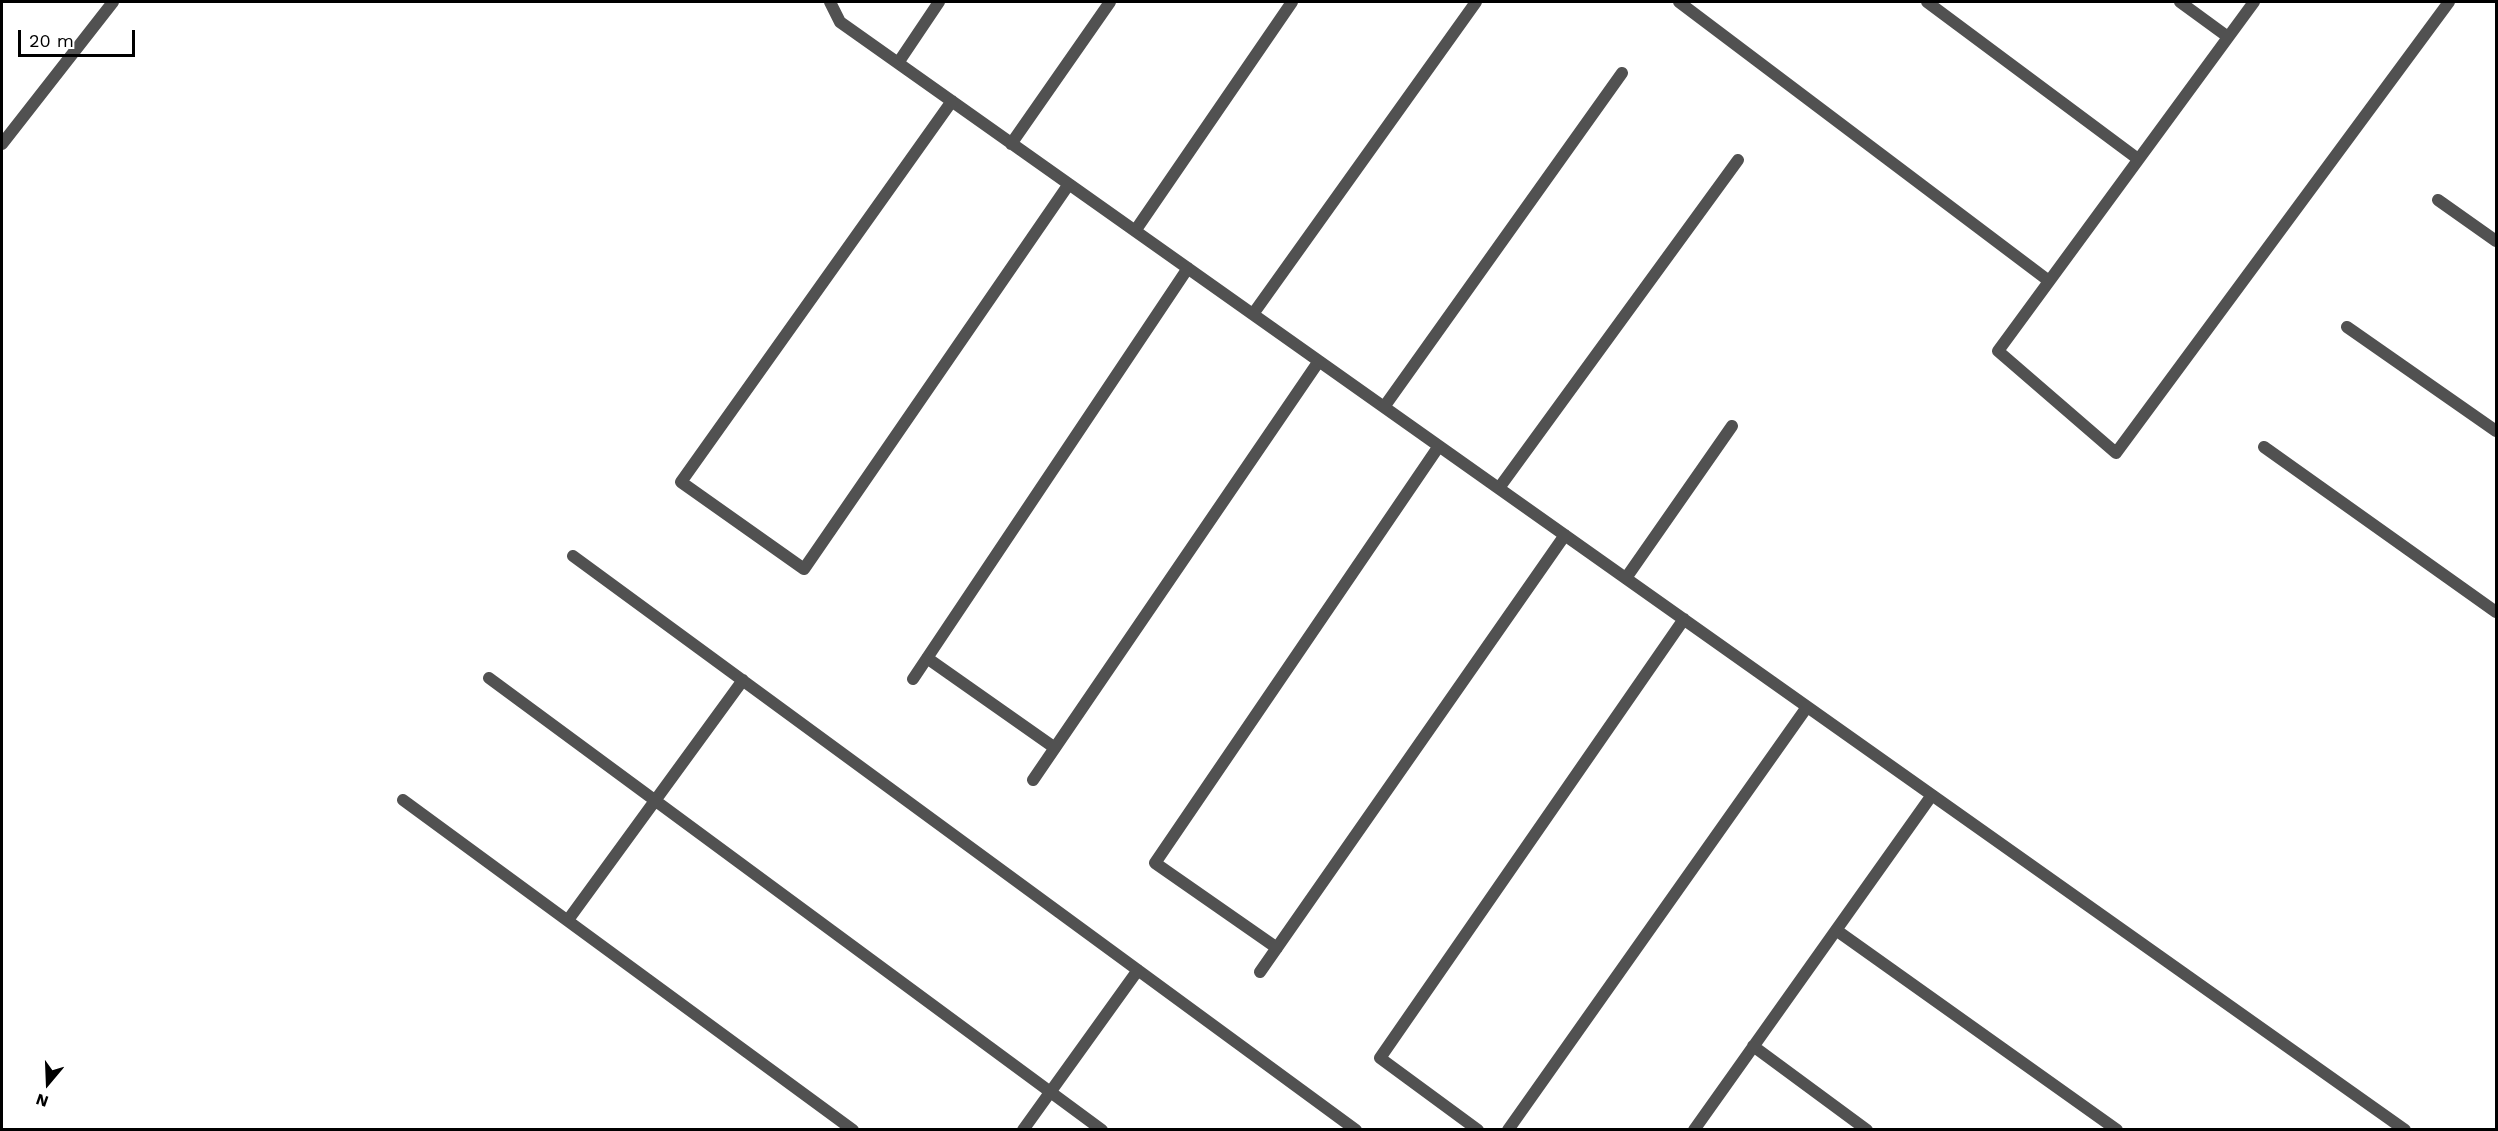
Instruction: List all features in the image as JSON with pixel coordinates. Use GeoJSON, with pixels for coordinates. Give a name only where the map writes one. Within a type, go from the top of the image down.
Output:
{"type":"FeatureCollection","features":[{"type":"Feature","properties":{"kind":"street"},"geometry":{"type":"LineString","coordinates":[[2,144],[113,2]]}},
{"type":"Feature","properties":{"kind":"street"},"geometry":{"type":"LineString","coordinates":[[830,2],[840,22],[2405,1130]]}},
{"type":"Feature","properties":{"kind":"street"},"geometry":{"type":"LineString","coordinates":[[898,63],[939,2]]}},
{"type":"Feature","properties":{"kind":"street"},"geometry":{"type":"LineString","coordinates":[[1011,144],[1110,2]]}},
{"type":"Feature","properties":{"kind":"street"},"geometry":{"type":"LineString","coordinates":[[1135,231],[1292,2]]}},
{"type":"Feature","properties":{"kind":"street"},"geometry":{"type":"LineString","coordinates":[[1253,315],[1476,2]]}},
{"type":"Feature","properties":{"kind":"street"},"geometry":{"type":"LineString","coordinates":[[1679,2],[2049,281]]}},
{"type":"Feature","properties":{"kind":"street"},"geometry":{"type":"LineString","coordinates":[[1927,2],[2138,159]]}},
{"type":"Feature","properties":{"kind":"street"},"geometry":{"type":"LineString","coordinates":[[2180,2],[2228,37]]}},
{"type":"Feature","properties":{"kind":"street"},"geometry":{"type":"LineString","coordinates":[[2254,2],[1998,351],[2116,453],[2449,2]]}},
{"type":"Feature","properties":{"kind":"street"},"geometry":{"type":"LineString","coordinates":[[1384,407],[1622,73]]}},
{"type":"Feature","properties":{"kind":"street"},"geometry":{"type":"LineString","coordinates":[[952,101],[681,482],[700,496],[804,569],[1069,184]]}},
{"type":"Feature","properties":{"kind":"street"},"geometry":{"type":"LineString","coordinates":[[1499,488],[1738,160]]}},
{"type":"Feature","properties":{"kind":"street"},"geometry":{"type":"LineString","coordinates":[[2438,200],[2496,241]]}},
{"type":"Feature","properties":{"kind":"street"},"geometry":{"type":"LineString","coordinates":[[913,679],[1188,268]]}},
{"type":"Feature","properties":{"kind":"street"},"geometry":{"type":"LineString","coordinates":[[2347,327],[2496,431]]}},
{"type":"Feature","properties":{"kind":"street"},"geometry":{"type":"LineString","coordinates":[[1034,780],[1319,361]]}},
{"type":"Feature","properties":{"kind":"street"},"geometry":{"type":"LineString","coordinates":[[1626,578],[1732,426]]}},
{"type":"Feature","properties":{"kind":"street"},"geometry":{"type":"LineString","coordinates":[[1276,948],[1155,863],[1439,446]]}},
{"type":"Feature","properties":{"kind":"street"},"geometry":{"type":"LineString","coordinates":[[2264,447],[2496,612]]}},
{"type":"Feature","properties":{"kind":"street"},"geometry":{"type":"LineString","coordinates":[[1260,972],[1565,535]]}},
{"type":"Feature","properties":{"kind":"street"},"geometry":{"type":"LineString","coordinates":[[573,556],[1356,1130]]}},
{"type":"Feature","properties":{"kind":"street"},"geometry":{"type":"LineString","coordinates":[[1478,1130],[1380,1058],[1684,619]]}},
{"type":"Feature","properties":{"kind":"street"},"geometry":{"type":"LineString","coordinates":[[927,658],[1055,748]]}},
{"type":"Feature","properties":{"kind":"street"},"geometry":{"type":"LineString","coordinates":[[489,678],[1102,1130]]}},
{"type":"Feature","properties":{"kind":"street"},"geometry":{"type":"LineString","coordinates":[[568,920],[743,680]]}},
{"type":"Feature","properties":{"kind":"street"},"geometry":{"type":"LineString","coordinates":[[1508,1130],[1807,707]]}},
{"type":"Feature","properties":{"kind":"street"},"geometry":{"type":"LineString","coordinates":[[1694,1130],[1932,795]]}},
{"type":"Feature","properties":{"kind":"street"},"geometry":{"type":"LineString","coordinates":[[403,800],[854,1130]]}},
{"type":"Feature","properties":{"kind":"street"},"geometry":{"type":"LineString","coordinates":[[1836,930],[2116,1130]]}},
{"type":"Feature","properties":{"kind":"street"},"geometry":{"type":"LineString","coordinates":[[1023,1130],[1138,970]]}},
{"type":"Feature","properties":{"kind":"street"},"geometry":{"type":"LineString","coordinates":[[1753,1046],[1867,1130]]}}]}
